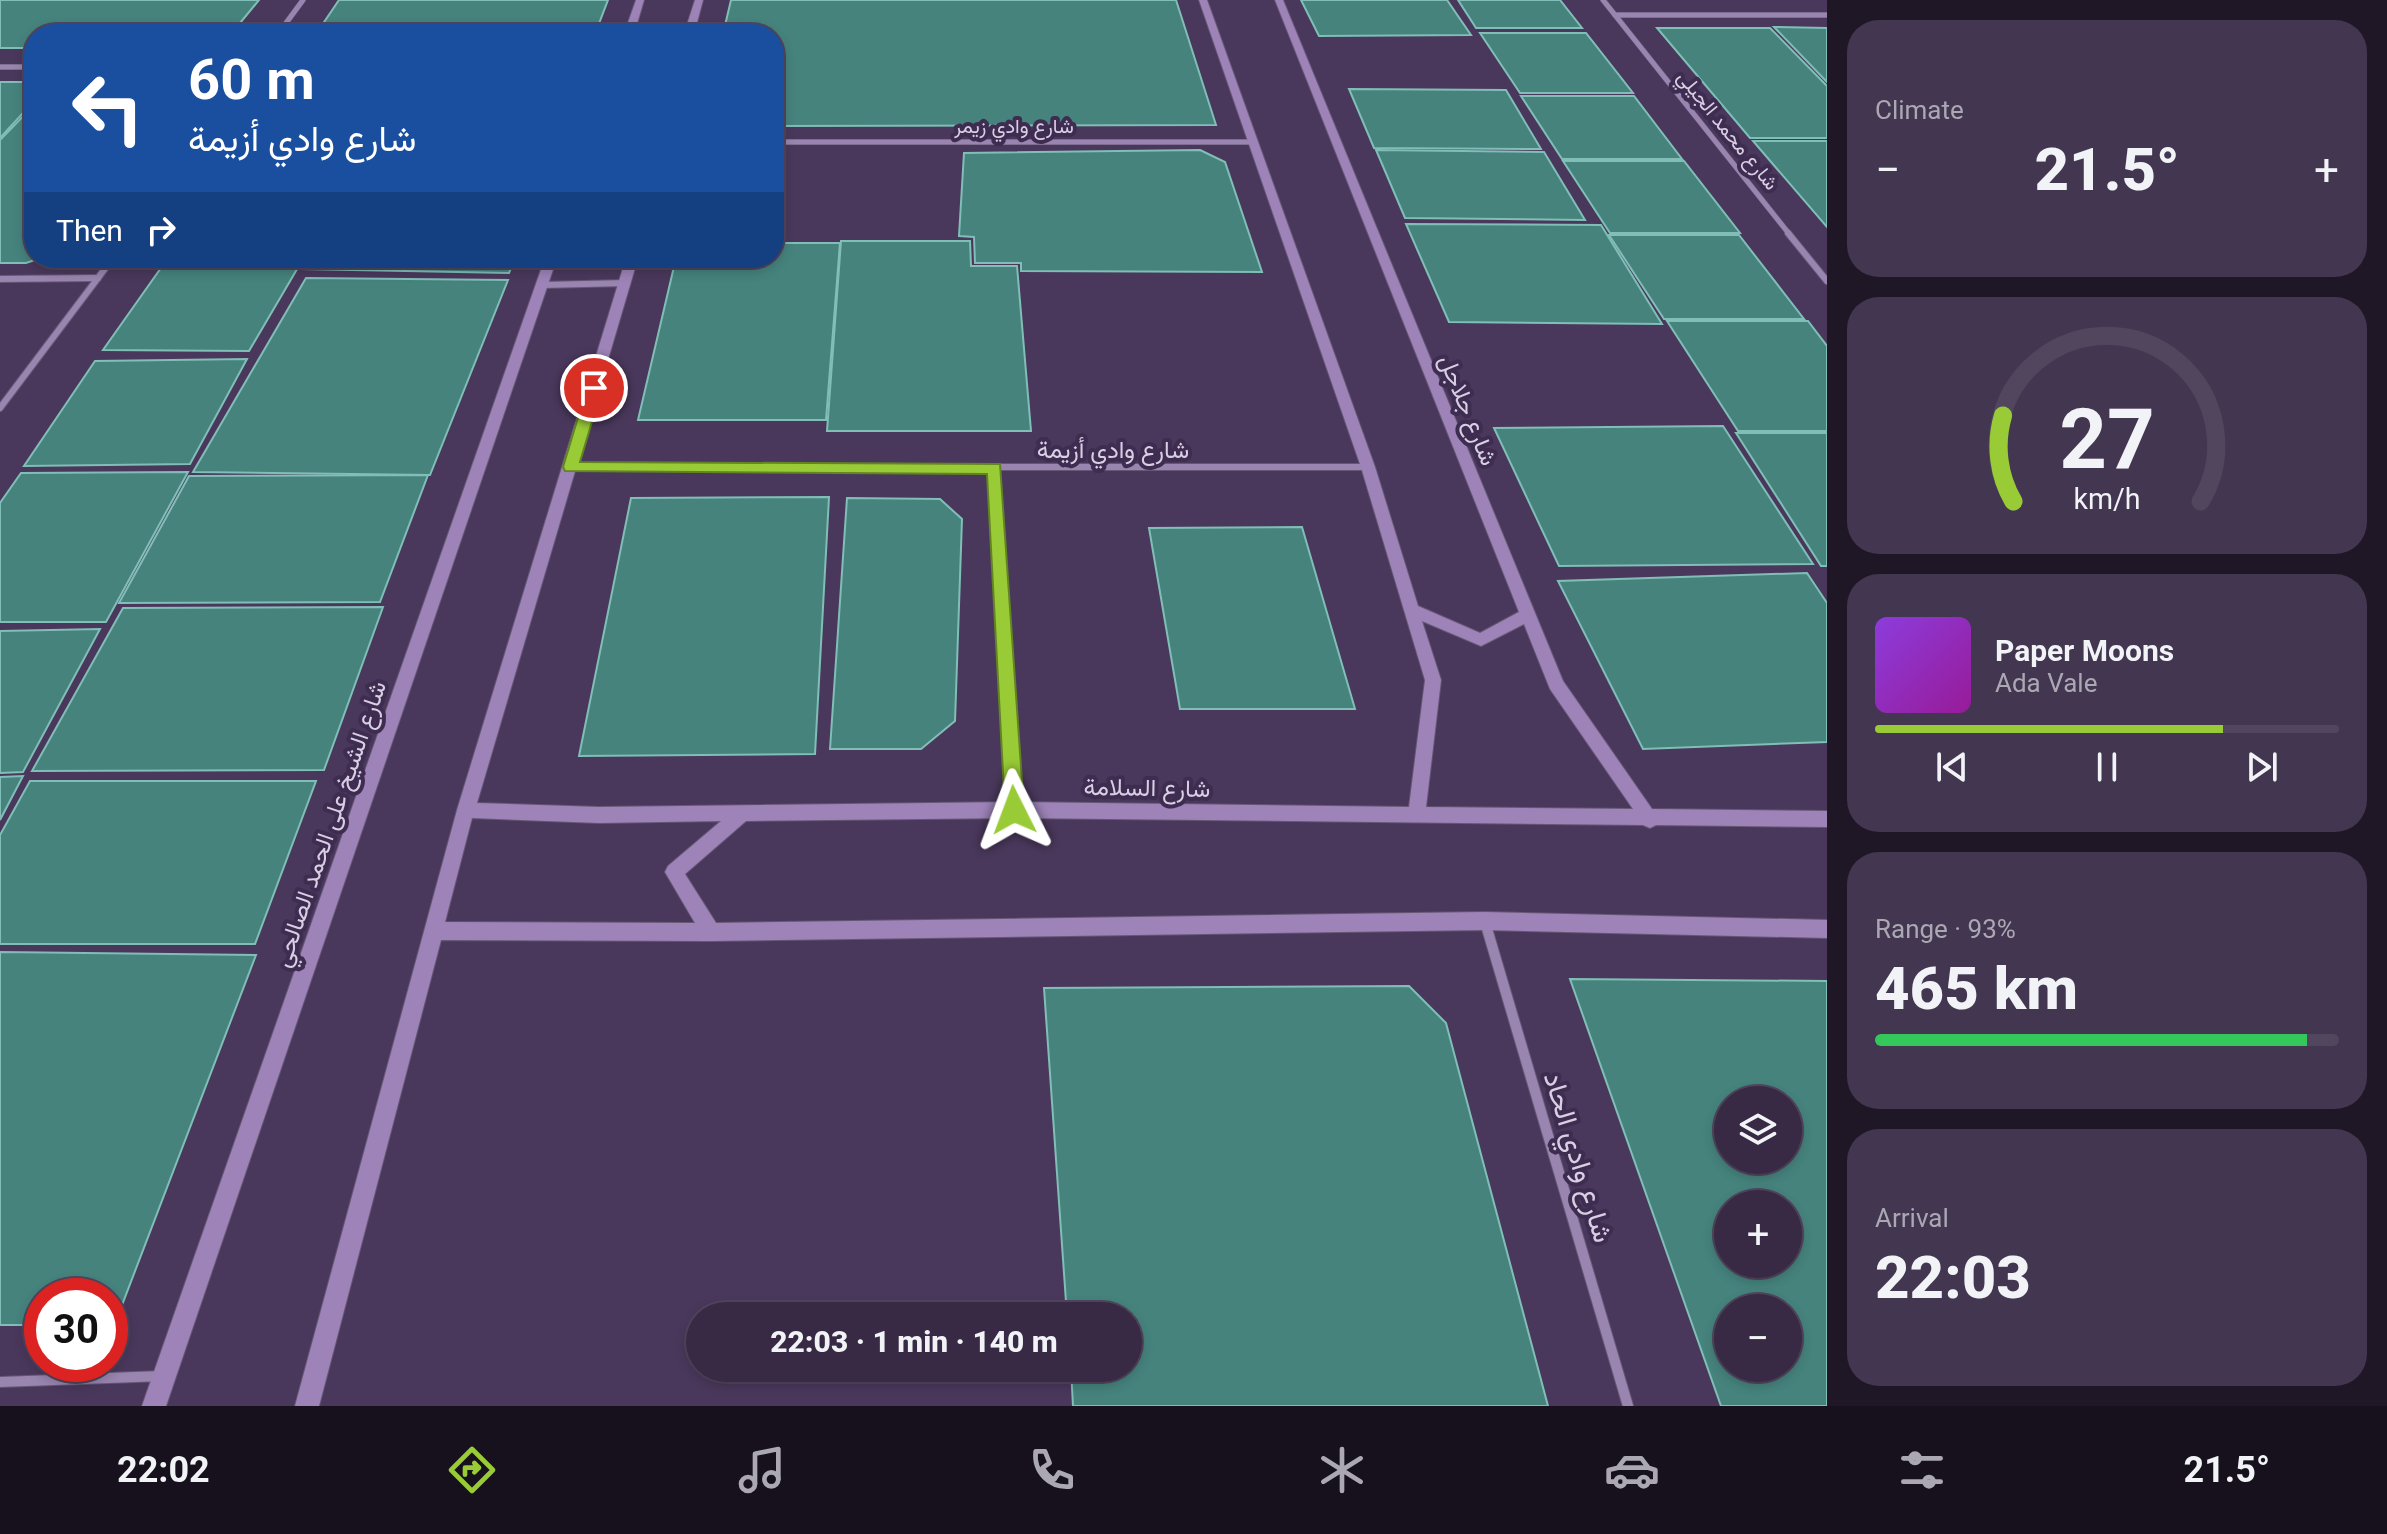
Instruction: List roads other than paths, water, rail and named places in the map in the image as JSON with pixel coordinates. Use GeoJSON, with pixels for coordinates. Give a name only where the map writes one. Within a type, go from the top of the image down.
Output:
{"type":"FeatureCollection","features":[{"type":"Feature","properties":{"kind":"street"},"geometry":{"type":"LineString","coordinates":[[285,24],[303,0]]}},
{"type":"Feature","properties":{"kind":"street"},"geometry":{"type":"LineString","coordinates":[[632,24],[640,0]]}},
{"type":"Feature","properties":{"kind":"street"},"geometry":{"type":"LineString","coordinates":[[692,24],[699,0]]}},
{"type":"Feature","properties":{"kind":"street"},"geometry":{"type":"LineString","coordinates":[[1203,0],[1368,467],[1433,680],[1417,814]]}},
{"type":"Feature","properties":{"kind":"street","name":"شارع جلاجل"},"geometry":{"type":"LineString","coordinates":[[1279,0],[1556,684],[1650,820]]}},
{"type":"Feature","properties":{"kind":"street","name":"شارع محمد الجيلي"},"geometry":{"type":"LineString","coordinates":[[1603,0],[1827,281]]}},
{"type":"Feature","properties":{"kind":"street"},"geometry":{"type":"LineString","coordinates":[[1615,15],[1827,15]]}},
{"type":"Feature","properties":{"kind":"street"},"geometry":{"type":"LineString","coordinates":[[0,67],[24,67]]}},
{"type":"Feature","properties":{"kind":"street","name":"شارع وادي زيمر"},"geometry":{"type":"LineString","coordinates":[[784,142],[1253,142]]}},
{"type":"Feature","properties":{"kind":"street"},"geometry":{"type":"LineString","coordinates":[[0,408],[106,268]]}},
{"type":"Feature","properties":{"kind":"street","name":"شارع الشيخ على الحمد الصالحي"},"geometry":{"type":"LineString","coordinates":[[154,1406],[548,268]]}},
{"type":"Feature","properties":{"kind":"street"},"geometry":{"type":"LineString","coordinates":[[307,1406],[466,810],[630,268]]}},
{"type":"Feature","properties":{"kind":"street"},"geometry":{"type":"LineString","coordinates":[[0,279],[98,278]]}},
{"type":"Feature","properties":{"kind":"street"},"geometry":{"type":"LineString","coordinates":[[542,285],[626,283]]}},
{"type":"Feature","properties":{"kind":"street","name":"شارع وادي أزيمة"},"geometry":{"type":"LineString","coordinates":[[571,467],[1368,467]]}},
{"type":"Feature","properties":{"kind":"street"},"geometry":{"type":"LineString","coordinates":[[995,468],[1014,810]]}},
{"type":"Feature","properties":{"kind":"street"},"geometry":{"type":"LineString","coordinates":[[1413,610],[1481,640],[1527,615]]}},
{"type":"Feature","properties":{"kind":"street","name":"شارع السلامة"},"geometry":{"type":"LineString","coordinates":[[466,810],[599,815],[1014,810],[1650,820],[1827,819]]}},
{"type":"Feature","properties":{"kind":"street"},"geometry":{"type":"LineString","coordinates":[[711,932],[674,872],[742,814]]}},
{"type":"Feature","properties":{"kind":"street"},"geometry":{"type":"LineString","coordinates":[[434,931],[711,932],[1484,921],[1827,929]]}},
{"type":"Feature","properties":{"kind":"street","name":"شارع وادي الحاد"},"geometry":{"type":"LineString","coordinates":[[1484,921],[1628,1406]]}},
{"type":"Feature","properties":{"kind":"street"},"geometry":{"type":"LineString","coordinates":[[0,1382],[164,1376]]}}]}
